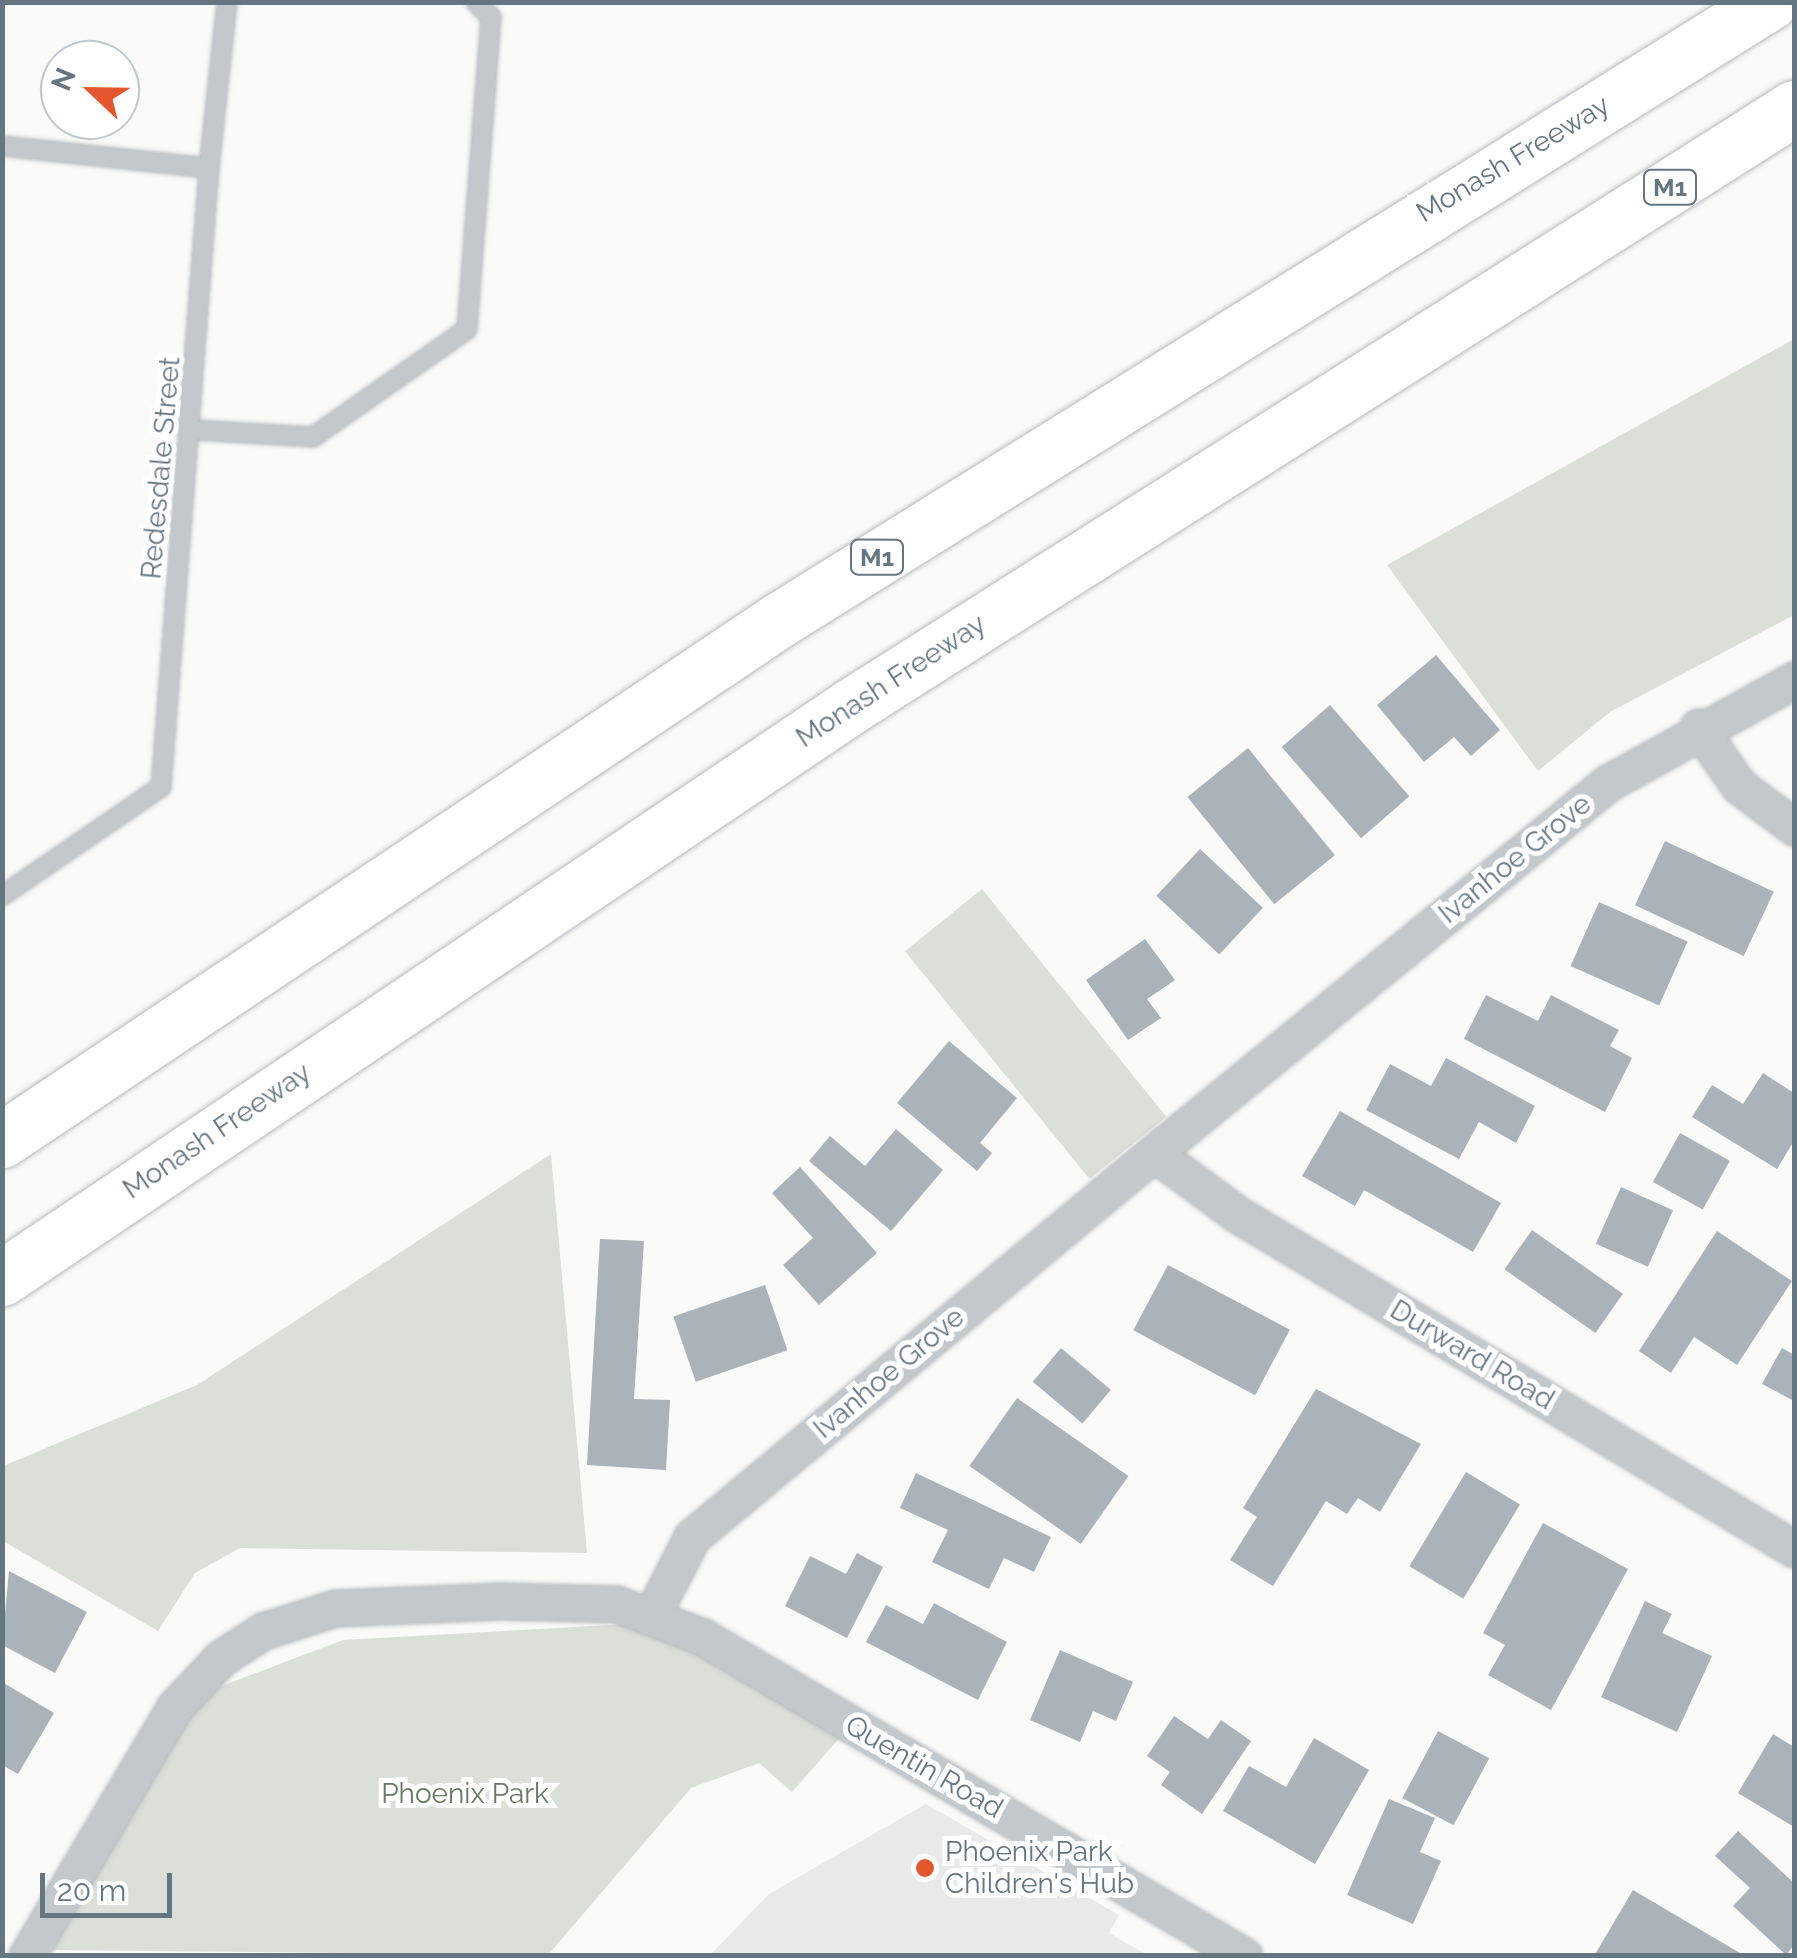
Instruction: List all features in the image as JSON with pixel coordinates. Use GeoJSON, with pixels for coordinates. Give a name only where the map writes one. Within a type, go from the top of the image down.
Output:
{"type":"FeatureCollection","features":[{"type":"Feature","properties":{"kind":"highway","name":"Monash Freeway"},"geometry":{"type":"LineString","coordinates":[[2,1140],[779,620],[1770,2]]}},
{"type":"Feature","properties":{"kind":"highway","name":"Monash Freeway"},"geometry":{"type":"LineString","coordinates":[[2,1278],[851,706],[1794,108]]}},
{"type":"Feature","properties":{"kind":"highway"},"geometry":{"type":"LineString","coordinates":[[1546,266],[1794,150]]}},
{"type":"Feature","properties":{"kind":"street","name":"Ivanhoe Grove"},"geometry":{"type":"LineString","coordinates":[[653,1613],[692,1538],[1154,1154],[1608,783],[1698,726],[1794,680]]}},
{"type":"Feature","properties":{"kind":"street"},"geometry":{"type":"LineString","coordinates":[[1698,726],[1738,786],[1794,826]]}},
{"type":"Feature","properties":{"kind":"street","name":"Durward Road"},"geometry":{"type":"LineString","coordinates":[[1154,1154],[1237,1214],[1794,1549]]}},
{"type":"Feature","properties":{"kind":"street"},"geometry":{"type":"LineString","coordinates":[[27,1956],[176,1707],[221,1658],[262,1632],[376,1604],[567,1602],[653,1613]]}},
{"type":"Feature","properties":{"kind":"street","name":"Quentin Road"},"geometry":{"type":"LineString","coordinates":[[653,1613],[1244,1956]]}},
{"type":"Feature","properties":{"kind":"lane","name":"Redesdale Street"},"geometry":{"type":"LineString","coordinates":[[2,896],[161,787],[194,430],[209,168],[227,2]]}},
{"type":"Feature","properties":{"kind":"lane"},"geometry":{"type":"LineString","coordinates":[[194,430],[313,437],[467,330],[491,16],[476,2]]}},
{"type":"Feature","properties":{"kind":"lane"},"geometry":{"type":"LineString","coordinates":[[2,146],[209,168]]}},
{"type":"Feature","properties":{"kind":"shaded area","name":"Phoenix Park Children's Hub"},"geometry":{"type":"Polygon","coordinates":[[[926,1804],[1119,1915],[1109,1933],[1147,1955],[710,1955],[769,1894],[926,1804]]]}},
{"type":"Feature","properties":{"kind":"green space"},"geometry":{"type":"Polygon","coordinates":[[[1794,339],[1794,615],[1610,712],[1538,771],[1387,565],[1794,339]]]}},
{"type":"Feature","properties":{"kind":"green space"},"geometry":{"type":"Polygon","coordinates":[[[982,889],[1166,1117],[1089,1179],[905,951],[982,889]]]}},
{"type":"Feature","properties":{"kind":"green space"},"geometry":{"type":"Polygon","coordinates":[[[551,1154],[587,1553],[240,1548],[195,1573],[158,1631],[3,1541],[3,1466],[197,1385],[551,1154]]]}},
{"type":"Feature","properties":{"kind":"green space","name":"Phoenix Park"},"geometry":{"type":"Polygon","coordinates":[[[646,1623],[843,1734],[792,1792],[759,1763],[691,1788],[548,1955],[46,1950],[198,1695],[343,1640],[646,1623]]]}},
{"type":"Feature","properties":{"kind":"building"},"geometry":{"type":"Polygon","coordinates":[[[1436,655],[1500,730],[1471,756],[1454,737],[1424,762],[1377,705],[1436,655]]]}},
{"type":"Feature","properties":{"kind":"building"},"geometry":{"type":"Polygon","coordinates":[[[1330,705],[1409,796],[1361,838],[1282,747],[1330,705]]]}},
{"type":"Feature","properties":{"kind":"building"},"geometry":{"type":"Polygon","coordinates":[[[1248,748],[1335,855],[1274,904],[1187,797],[1248,748]]]}},
{"type":"Feature","properties":{"kind":"building"},"geometry":{"type":"Polygon","coordinates":[[[1665,841],[1774,892],[1744,956],[1635,905],[1665,841]]]}},
{"type":"Feature","properties":{"kind":"building"},"geometry":{"type":"Polygon","coordinates":[[[1200,849],[1263,908],[1219,954],[1156,896],[1200,849]]]}},
{"type":"Feature","properties":{"kind":"building"},"geometry":{"type":"Polygon","coordinates":[[[1599,902],[1688,941],[1659,1005],[1571,966],[1599,902]]]}},
{"type":"Feature","properties":{"kind":"building"},"geometry":{"type":"Polygon","coordinates":[[[1145,939],[1175,980],[1147,999],[1161,1018],[1128,1040],[1086,980],[1145,939]]]}},
{"type":"Feature","properties":{"kind":"building"},"geometry":{"type":"Polygon","coordinates":[[[1486,995],[1538,1021],[1551,995],[1619,1030],[1610,1046],[1632,1058],[1605,1112],[1464,1039],[1486,995]]]}},
{"type":"Feature","properties":{"kind":"building"},"geometry":{"type":"Polygon","coordinates":[[[949,1041],[1017,1098],[980,1143],[992,1153],[977,1171],[897,1103],[949,1041]]]}},
{"type":"Feature","properties":{"kind":"building"},"geometry":{"type":"Polygon","coordinates":[[[1446,1058],[1535,1106],[1516,1143],[1479,1122],[1459,1159],[1366,1110],[1390,1064],[1431,1086],[1446,1058]]]}},
{"type":"Feature","properties":{"kind":"building"},"geometry":{"type":"Polygon","coordinates":[[[1763,1073],[1794,1093],[1794,1141],[1777,1169],[1692,1117],[1712,1085],[1743,1104],[1763,1073]]]}},
{"type":"Feature","properties":{"kind":"building"},"geometry":{"type":"Polygon","coordinates":[[[1340,1111],[1501,1203],[1473,1252],[1364,1190],[1355,1206],[1302,1176],[1340,1111]]]}},
{"type":"Feature","properties":{"kind":"building"},"geometry":{"type":"Polygon","coordinates":[[[896,1129],[943,1170],[891,1231],[809,1161],[830,1136],[865,1166],[896,1129]]]}},
{"type":"Feature","properties":{"kind":"building"},"geometry":{"type":"Polygon","coordinates":[[[1680,1133],[1730,1161],[1703,1210],[1653,1182],[1680,1133]]]}},
{"type":"Feature","properties":{"kind":"building"},"geometry":{"type":"Polygon","coordinates":[[[800,1167],[877,1253],[819,1305],[783,1265],[813,1238],[772,1193],[800,1167]]]}},
{"type":"Feature","properties":{"kind":"building"},"geometry":{"type":"Polygon","coordinates":[[[1621,1187],[1673,1210],[1648,1267],[1596,1244],[1621,1187]]]}},
{"type":"Feature","properties":{"kind":"building"},"geometry":{"type":"Polygon","coordinates":[[[1532,1230],[1623,1294],[1595,1333],[1504,1269],[1532,1230]]]}},
{"type":"Feature","properties":{"kind":"building"},"geometry":{"type":"Polygon","coordinates":[[[1717,1231],[1792,1281],[1737,1365],[1694,1337],[1671,1373],[1639,1351],[1717,1231]]]}},
{"type":"Feature","properties":{"kind":"building"},"geometry":{"type":"Polygon","coordinates":[[[600,1239],[644,1241],[634,1399],[670,1400],[666,1470],[587,1465],[600,1239]]]}},
{"type":"Feature","properties":{"kind":"building"},"geometry":{"type":"Polygon","coordinates":[[[1168,1265],[1290,1330],[1255,1395],[1133,1330],[1168,1265]]]}},
{"type":"Feature","properties":{"kind":"building"},"geometry":{"type":"Polygon","coordinates":[[[765,1285],[787,1350],[696,1382],[673,1317],[765,1285]]]}},
{"type":"Feature","properties":{"kind":"building"},"geometry":{"type":"Polygon","coordinates":[[[1061,1348],[1111,1390],[1083,1423],[1033,1382],[1061,1348]]]}},
{"type":"Feature","properties":{"kind":"building"},"geometry":{"type":"Polygon","coordinates":[[[1782,1348],[1794,1355],[1794,1401],[1762,1384],[1782,1348]]]}},
{"type":"Feature","properties":{"kind":"building"},"geometry":{"type":"Polygon","coordinates":[[[1316,1389],[1421,1444],[1380,1512],[1358,1498],[1347,1514],[1326,1501],[1273,1586],[1230,1560],[1257,1517],[1243,1508],[1316,1389]]]}},
{"type":"Feature","properties":{"kind":"building"},"geometry":{"type":"Polygon","coordinates":[[[1017,1398],[1128,1476],[1081,1544],[969,1466],[1017,1398]]]}},
{"type":"Feature","properties":{"kind":"building"},"geometry":{"type":"Polygon","coordinates":[[[1466,1472],[1520,1504],[1463,1599],[1409,1566],[1466,1472]]]}},
{"type":"Feature","properties":{"kind":"building"},"geometry":{"type":"Polygon","coordinates":[[[916,1473],[1051,1537],[1034,1572],[1004,1558],[989,1589],[932,1562],[948,1530],[900,1508],[916,1473]]]}},
{"type":"Feature","properties":{"kind":"building"},"geometry":{"type":"Polygon","coordinates":[[[1543,1523],[1628,1569],[1551,1710],[1488,1675],[1505,1645],[1483,1633],[1543,1523]]]}},
{"type":"Feature","properties":{"kind":"building"},"geometry":{"type":"Polygon","coordinates":[[[857,1553],[883,1567],[847,1638],[785,1606],[810,1556],[846,1574],[857,1553]]]}},
{"type":"Feature","properties":{"kind":"building"},"geometry":{"type":"Polygon","coordinates":[[[9,1571],[87,1612],[55,1673],[2,1645],[9,1571]]]}},
{"type":"Feature","properties":{"kind":"building"},"geometry":{"type":"Polygon","coordinates":[[[1645,1601],[1672,1614],[1662,1633],[1712,1656],[1677,1732],[1601,1697],[1645,1601]]]}},
{"type":"Feature","properties":{"kind":"building"},"geometry":{"type":"Polygon","coordinates":[[[934,1603],[1007,1642],[978,1700],[866,1642],[886,1605],[923,1624],[934,1603]]]}},
{"type":"Feature","properties":{"kind":"building"},"geometry":{"type":"Polygon","coordinates":[[[1060,1650],[1133,1682],[1116,1721],[1093,1711],[1080,1742],[1030,1720],[1060,1650]]]}},
{"type":"Feature","properties":{"kind":"building"},"geometry":{"type":"Polygon","coordinates":[[[2,1682],[54,1713],[18,1774],[2,1765],[2,1682]]]}},
{"type":"Feature","properties":{"kind":"building"},"geometry":{"type":"Polygon","coordinates":[[[1174,1716],[1208,1739],[1221,1720],[1251,1741],[1202,1814],[1161,1785],[1170,1772],[1147,1756],[1174,1716]]]}},
{"type":"Feature","properties":{"kind":"building"},"geometry":{"type":"Polygon","coordinates":[[[1438,1731],[1489,1758],[1454,1825],[1402,1798],[1438,1731]]]}},
{"type":"Feature","properties":{"kind":"building"},"geometry":{"type":"Polygon","coordinates":[[[1773,1734],[1794,1747],[1794,1827],[1738,1793],[1773,1734]]]}},
{"type":"Feature","properties":{"kind":"building"},"geometry":{"type":"Polygon","coordinates":[[[1314,1738],[1369,1770],[1315,1864],[1223,1811],[1249,1766],[1286,1787],[1314,1738]]]}},
{"type":"Feature","properties":{"kind":"building"},"geometry":{"type":"Polygon","coordinates":[[[1389,1799],[1435,1818],[1420,1852],[1441,1861],[1413,1924],[1347,1895],[1389,1799]]]}},
{"type":"Feature","properties":{"kind":"building"},"geometry":{"type":"Polygon","coordinates":[[[1738,1831],[1794,1883],[1794,1945],[1786,1955],[1733,1906],[1750,1888],[1715,1856],[1738,1831]]]}},
{"type":"Feature","properties":{"kind":"building"},"geometry":{"type":"Polygon","coordinates":[[[1633,1890],[1745,1956],[1594,1956],[1633,1890]]]}},
{"type":"Feature","properties":{"kind":"place","name":"Phoenix Park Children's Hub"},"geometry":{"type":"Point","coordinates":[925,1868]}}]}
